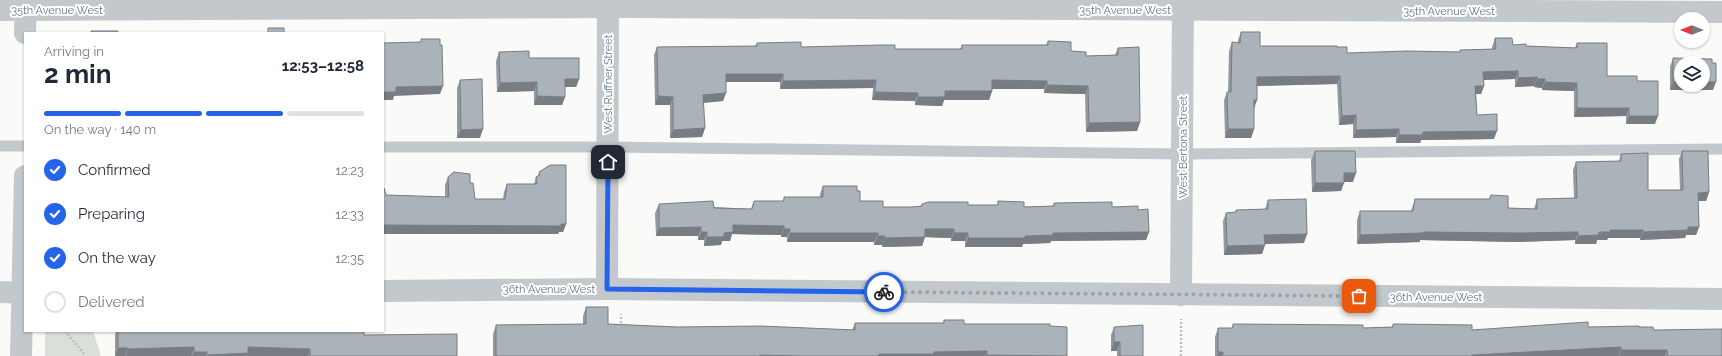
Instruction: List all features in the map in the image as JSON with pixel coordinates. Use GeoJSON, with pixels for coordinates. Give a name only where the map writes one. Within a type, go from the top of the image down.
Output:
{"type":"FeatureCollection","features":[{"type":"Feature","properties":{"kind":"street","name":"35th Avenue West"},"geometry":{"type":"LineString","coordinates":[[0,10],[26,5],[608,4],[1183,5],[1722,12]]}},
{"type":"Feature","properties":{"kind":"street","name":"West Ruffner Street"},"geometry":{"type":"LineString","coordinates":[[607,289],[608,4]]}},
{"type":"Feature","properties":{"kind":"street"},"geometry":{"type":"LineString","coordinates":[[25,32],[26,5]]}},
{"type":"Feature","properties":{"kind":"street","name":"West Bertona Street"},"geometry":{"type":"LineString","coordinates":[[1181,295],[1183,5]]}},
{"type":"Feature","properties":{"kind":"street","name":"36th Avenue West"},"geometry":{"type":"LineString","coordinates":[[384,290],[607,289],[1722,299]]}},
{"type":"Feature","properties":{"kind":"street"},"geometry":{"type":"LineString","coordinates":[[0,292],[24,293],[21,356]]}},
{"type":"Feature","properties":{"kind":"lane"},"geometry":{"type":"LineString","coordinates":[[0,146],[24,146]]}},
{"type":"Feature","properties":{"kind":"lane"},"geometry":{"type":"LineString","coordinates":[[384,147],[608,147],[1183,154],[1722,149]]}},
{"type":"Feature","properties":{"kind":"path"},"geometry":{"type":"LineString","coordinates":[[621,314],[621,328]]}},
{"type":"Feature","properties":{"kind":"path"},"geometry":{"type":"LineString","coordinates":[[1181,319],[1181,356]]}},
{"type":"Feature","properties":{"kind":"path"},"geometry":{"type":"LineString","coordinates":[[66,332],[84,354]]}},
{"type":"Feature","properties":{"kind":"shaded area"},"geometry":{"type":"Polygon","coordinates":[[[45,332],[93,332],[101,356],[45,356],[45,332]]]}},
{"type":"Feature","properties":{"kind":"building"},"geometry":{"type":"Polygon","coordinates":[[[268,28],[284,28],[284,32],[268,32],[268,28]]]}},
{"type":"Feature","properties":{"kind":"building"},"geometry":{"type":"Polygon","coordinates":[[[91,31],[118,32],[91,32],[91,31]]]}},
{"type":"Feature","properties":{"kind":"building"},"geometry":{"type":"Polygon","coordinates":[[[1241,32],[1260,32],[1260,46],[1337,46],[1347,47],[1347,53],[1407,51],[1460,52],[1460,50],[1496,49],[1495,38],[1512,38],[1513,45],[1526,44],[1526,46],[1577,48],[1577,43],[1607,43],[1607,76],[1637,76],[1637,81],[1658,81],[1658,116],[1629,116],[1629,108],[1577,108],[1577,83],[1545,82],[1545,79],[1537,79],[1537,77],[1518,78],[1518,71],[1483,72],[1484,86],[1475,86],[1477,115],[1497,114],[1497,131],[1423,132],[1423,135],[1399,135],[1399,129],[1356,130],[1356,115],[1342,116],[1340,76],[1257,77],[1257,100],[1254,100],[1254,129],[1228,129],[1227,92],[1231,92],[1232,42],[1240,43],[1241,32]]]}},
{"type":"Feature","properties":{"kind":"building"},"geometry":{"type":"Polygon","coordinates":[[[421,39],[440,39],[440,45],[442,45],[443,86],[396,87],[396,92],[384,92],[384,43],[421,42],[421,39]]]}},
{"type":"Feature","properties":{"kind":"building"},"geometry":{"type":"Polygon","coordinates":[[[1048,41],[1071,42],[1071,51],[1086,52],[1086,56],[1118,55],[1118,48],[1139,47],[1140,122],[1089,123],[1088,86],[1047,85],[1047,81],[992,80],[992,91],[945,91],[945,97],[918,97],[918,93],[875,92],[876,80],[783,81],[783,74],[726,74],[726,93],[703,95],[705,128],[673,130],[673,97],[658,96],[657,47],[757,46],[757,43],[801,42],[801,47],[895,45],[895,49],[962,49],[962,45],[1048,45],[1048,41]]]}},
{"type":"Feature","properties":{"kind":"building"},"geometry":{"type":"Polygon","coordinates":[[[529,51],[529,58],[579,58],[579,79],[565,79],[565,97],[537,96],[537,82],[500,83],[499,52],[529,51]]]}},
{"type":"Feature","properties":{"kind":"building"},"geometry":{"type":"Polygon","coordinates":[[[1673,58],[1674,82],[1673,82],[1673,58]]]}},
{"type":"Feature","properties":{"kind":"building"},"geometry":{"type":"Polygon","coordinates":[[[1710,59],[1712,59],[1712,63],[1716,63],[1716,82],[1710,82],[1710,59]]]}},
{"type":"Feature","properties":{"kind":"building"},"geometry":{"type":"Polygon","coordinates":[[[482,79],[483,129],[461,130],[460,80],[482,79]]]}},
{"type":"Feature","properties":{"kind":"building"},"geometry":{"type":"Polygon","coordinates":[[[1315,151],[1355,151],[1356,173],[1344,173],[1344,183],[1315,183],[1315,151]]]}},
{"type":"Feature","properties":{"kind":"building"},"geometry":{"type":"Polygon","coordinates":[[[1682,151],[1708,151],[1709,192],[1698,193],[1699,227],[1688,227],[1688,230],[1643,232],[1643,230],[1610,230],[1610,232],[1599,232],[1599,235],[1578,236],[1578,232],[1423,232],[1360,235],[1360,211],[1413,211],[1415,199],[1490,199],[1491,195],[1508,196],[1508,208],[1537,209],[1537,199],[1577,198],[1576,162],[1621,161],[1621,154],[1648,153],[1648,190],[1683,190],[1682,151]]]}},
{"type":"Feature","properties":{"kind":"building"},"geometry":{"type":"Polygon","coordinates":[[[550,165],[566,165],[566,224],[561,224],[561,226],[384,225],[384,188],[386,195],[449,197],[448,177],[454,172],[470,174],[470,183],[473,183],[475,199],[505,199],[507,184],[537,184],[536,177],[540,175],[539,172],[550,165]]]}},
{"type":"Feature","properties":{"kind":"building"},"geometry":{"type":"Polygon","coordinates":[[[823,186],[857,186],[857,191],[860,191],[860,201],[883,201],[883,207],[922,206],[922,204],[928,202],[968,202],[968,205],[998,205],[998,201],[1024,202],[1024,207],[1054,206],[1054,203],[1112,202],[1112,207],[1138,206],[1138,210],[1148,209],[1149,232],[1053,233],[1053,235],[1025,236],[1025,238],[968,238],[968,233],[954,233],[954,229],[925,229],[925,237],[885,238],[885,236],[878,236],[878,233],[790,233],[790,229],[784,229],[784,226],[733,225],[733,232],[724,233],[724,237],[707,237],[707,232],[701,232],[701,227],[659,228],[659,204],[713,201],[714,208],[752,209],[754,201],[784,201],[784,197],[823,197],[823,186]]]}},
{"type":"Feature","properties":{"kind":"building"},"geometry":{"type":"Polygon","coordinates":[[[1306,199],[1307,234],[1264,235],[1265,245],[1227,246],[1226,213],[1236,212],[1236,210],[1268,209],[1268,200],[1306,199]]]}},
{"type":"Feature","properties":{"kind":"building"},"geometry":{"type":"Polygon","coordinates":[[[586,307],[608,307],[608,324],[677,327],[760,326],[855,330],[855,323],[944,323],[944,320],[964,320],[964,324],[1050,324],[1050,326],[1067,327],[1067,356],[987,355],[987,351],[934,352],[934,354],[879,354],[879,356],[496,356],[496,325],[586,324],[586,307]]]}},
{"type":"Feature","properties":{"kind":"building"},"geometry":{"type":"Polygon","coordinates":[[[1588,322],[1588,327],[1639,326],[1653,327],[1654,330],[1722,329],[1722,356],[1668,356],[1667,350],[1621,350],[1621,347],[1472,356],[1223,356],[1223,352],[1218,352],[1218,328],[1233,328],[1233,324],[1363,325],[1363,328],[1393,327],[1393,324],[1472,325],[1472,330],[1588,322]]]}},
{"type":"Feature","properties":{"kind":"building"},"geometry":{"type":"Polygon","coordinates":[[[1143,325],[1143,356],[1120,356],[1120,342],[1114,342],[1114,327],[1143,325]]]}},
{"type":"Feature","properties":{"kind":"building"},"geometry":{"type":"Polygon","coordinates":[[[118,332],[364,332],[364,335],[457,334],[457,356],[310,356],[310,349],[248,347],[248,353],[207,355],[207,352],[194,352],[194,347],[118,348],[118,332]]]}},
{"type":"Feature","properties":{"kind":"way so far"},"geometry":{"type":"LineString","coordinates":[[884,292],[1359,296]]}},
{"type":"Feature","properties":{"kind":"route"},"geometry":{"type":"LineString","coordinates":[[608,162],[607,289],[884,292]]}}]}
